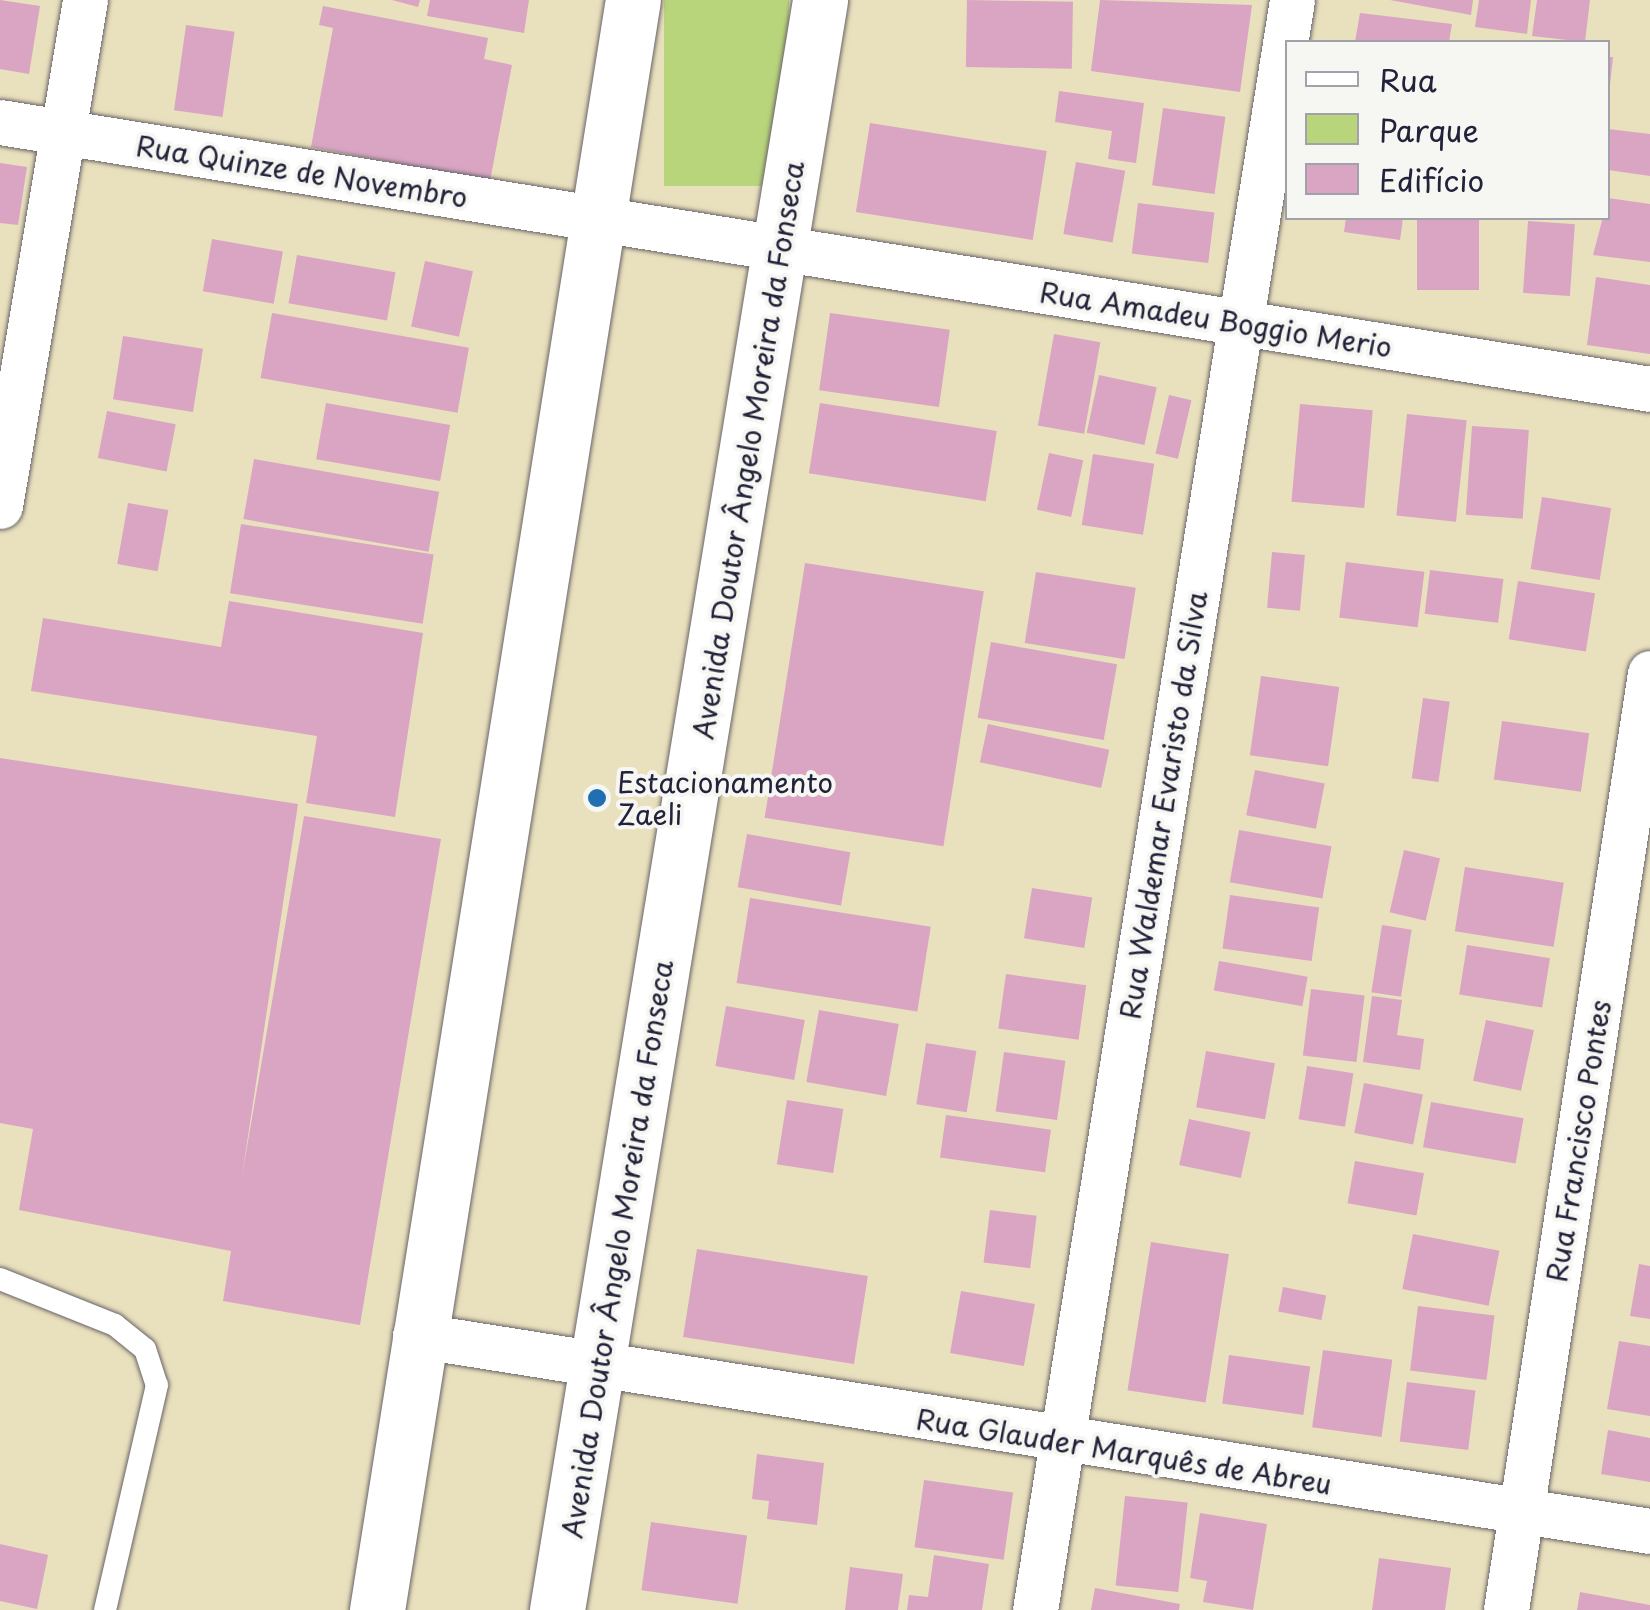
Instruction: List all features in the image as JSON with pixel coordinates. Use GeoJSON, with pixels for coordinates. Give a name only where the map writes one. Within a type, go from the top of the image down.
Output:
{"type":"FeatureCollection","features":[{"type":"Feature","properties":{"kind":"main road"},"geometry":{"type":"LineString","coordinates":[[377,1610],[415,1336],[604,218],[633,0]]}},
{"type":"Feature","properties":{"kind":"main road","name":"Avenida Doutor Ângelo Moreira da Fonseca"},"geometry":{"type":"LineString","coordinates":[[557,1610],[820,0]]}},
{"type":"Feature","properties":{"kind":"street"},"geometry":{"type":"LineString","coordinates":[[0,506],[86,0]]}},
{"type":"Feature","properties":{"kind":"street","name":"Rua Waldemar Evaristo da Silva"},"geometry":{"type":"LineString","coordinates":[[1286,40],[1292,0]]}},
{"type":"Feature","properties":{"kind":"street","name":"Rua Waldemar Evaristo da Silva"},"geometry":{"type":"LineString","coordinates":[[1035,1610],[1285,44]]}},
{"type":"Feature","properties":{"kind":"street","name":"Rua Quinze de Novembro"},"geometry":{"type":"LineString","coordinates":[[0,122],[782,248]]}},
{"type":"Feature","properties":{"kind":"street","name":"Rua Amadeu Boggio Merio"},"geometry":{"type":"LineString","coordinates":[[782,248],[1650,389]]}},
{"type":"Feature","properties":{"kind":"street","name":"Rua Francisco Pontes"},"geometry":{"type":"LineString","coordinates":[[1506,1610],[1650,673]]}},
{"type":"Feature","properties":{"kind":"street","name":"Rua Glauder Marquês de Abreu"},"geometry":{"type":"LineString","coordinates":[[415,1336],[598,1370],[1650,1531]]}},
{"type":"Feature","properties":{"kind":"lane"},"geometry":{"type":"LineString","coordinates":[[0,1279],[115,1325],[145,1349],[158,1385],[105,1610]]}},
{"type":"Feature","properties":{"kind":"green space"},"geometry":{"type":"Polygon","coordinates":[[[664,0],[789,0],[789,186],[664,186],[664,0]]]}},
{"type":"Feature","properties":{"kind":"building"},"geometry":{"type":"Polygon","coordinates":[[[0,0],[40,6],[29,74],[0,69],[0,0]]]}},
{"type":"Feature","properties":{"kind":"building"},"geometry":{"type":"Polygon","coordinates":[[[392,0],[420,0],[418,7],[392,0]]]}},
{"type":"Feature","properties":{"kind":"building"},"geometry":{"type":"Polygon","coordinates":[[[430,0],[529,0],[524,33],[427,16],[430,0]]]}},
{"type":"Feature","properties":{"kind":"building"},"geometry":{"type":"Polygon","coordinates":[[[967,0],[1073,2],[1072,69],[966,67],[967,0]]]}},
{"type":"Feature","properties":{"kind":"building"},"geometry":{"type":"Polygon","coordinates":[[[1100,0],[1252,5],[1240,92],[1091,71],[1100,0]]]}},
{"type":"Feature","properties":{"kind":"building"},"geometry":{"type":"Polygon","coordinates":[[[1390,0],[1473,0],[1471,15],[1390,0]]]}},
{"type":"Feature","properties":{"kind":"building"},"geometry":{"type":"Polygon","coordinates":[[[1479,0],[1531,0],[1527,34],[1475,27],[1479,0]]]}},
{"type":"Feature","properties":{"kind":"building"},"geometry":{"type":"Polygon","coordinates":[[[1537,0],[1590,0],[1585,40],[1532,36],[1537,0]]]}},
{"type":"Feature","properties":{"kind":"building"},"geometry":{"type":"Polygon","coordinates":[[[323,6],[488,38],[484,59],[512,65],[490,181],[311,147],[333,28],[319,25],[323,6]]]}},
{"type":"Feature","properties":{"kind":"building"},"geometry":{"type":"Polygon","coordinates":[[[1360,13],[1452,24],[1449,40],[1355,40],[1360,13]]]}},
{"type":"Feature","properties":{"kind":"building"},"geometry":{"type":"Polygon","coordinates":[[[186,25],[235,32],[223,117],[174,110],[186,25]]]}},
{"type":"Feature","properties":{"kind":"building"},"geometry":{"type":"Polygon","coordinates":[[[1059,91],[1144,103],[1136,163],[1108,159],[1112,131],[1055,122],[1059,91]]]}},
{"type":"Feature","properties":{"kind":"building"},"geometry":{"type":"Polygon","coordinates":[[[1163,108],[1225,117],[1215,194],[1152,185],[1163,108]]]}},
{"type":"Feature","properties":{"kind":"building"},"geometry":{"type":"Polygon","coordinates":[[[870,123],[1047,151],[1033,240],[856,212],[870,123]]]}},
{"type":"Feature","properties":{"kind":"building"},"geometry":{"type":"Polygon","coordinates":[[[1610,129],[1650,134],[1650,176],[1610,170],[1610,129]]]}},
{"type":"Feature","properties":{"kind":"building"},"geometry":{"type":"Polygon","coordinates":[[[1076,162],[1125,171],[1113,243],[1063,234],[1076,162]]]}},
{"type":"Feature","properties":{"kind":"building"},"geometry":{"type":"Polygon","coordinates":[[[0,163],[27,167],[18,225],[0,223],[0,163]]]}},
{"type":"Feature","properties":{"kind":"building"},"geometry":{"type":"Polygon","coordinates":[[[1610,198],[1650,204],[1650,262],[1593,255],[1602,220],[1610,220],[1610,198]]]}},
{"type":"Feature","properties":{"kind":"building"},"geometry":{"type":"Polygon","coordinates":[[[1138,203],[1214,212],[1208,263],[1132,254],[1138,203]]]}},
{"type":"Feature","properties":{"kind":"building"},"geometry":{"type":"Polygon","coordinates":[[[1346,220],[1403,220],[1400,240],[1344,232],[1346,220]]]}},
{"type":"Feature","properties":{"kind":"building"},"geometry":{"type":"Polygon","coordinates":[[[1417,220],[1479,220],[1479,290],[1417,290],[1417,220]]]}},
{"type":"Feature","properties":{"kind":"building"},"geometry":{"type":"Polygon","coordinates":[[[1528,221],[1575,224],[1570,296],[1523,293],[1528,221]]]}},
{"type":"Feature","properties":{"kind":"building"},"geometry":{"type":"Polygon","coordinates":[[[212,239],[283,252],[274,304],[203,291],[212,239]]]}},
{"type":"Feature","properties":{"kind":"building"},"geometry":{"type":"Polygon","coordinates":[[[297,255],[395,272],[387,321],[288,303],[297,255]]]}},
{"type":"Feature","properties":{"kind":"building"},"geometry":{"type":"Polygon","coordinates":[[[425,261],[473,271],[459,337],[411,327],[425,261]]]}},
{"type":"Feature","properties":{"kind":"building"},"geometry":{"type":"Polygon","coordinates":[[[1596,277],[1650,285],[1650,354],[1587,345],[1596,277]]]}},
{"type":"Feature","properties":{"kind":"building"},"geometry":{"type":"Polygon","coordinates":[[[272,313],[469,348],[458,413],[261,378],[272,313]]]}},
{"type":"Feature","properties":{"kind":"building"},"geometry":{"type":"Polygon","coordinates":[[[830,313],[950,330],[939,407],[819,390],[830,313]]]}},
{"type":"Feature","properties":{"kind":"building"},"geometry":{"type":"Polygon","coordinates":[[[1054,334],[1100,342],[1084,434],[1038,426],[1054,334]]]}},
{"type":"Feature","properties":{"kind":"building"},"geometry":{"type":"Polygon","coordinates":[[[123,336],[203,349],[193,412],[113,399],[123,336]]]}},
{"type":"Feature","properties":{"kind":"building"},"geometry":{"type":"Polygon","coordinates":[[[1099,375],[1157,387],[1144,445],[1087,433],[1099,375]]]}},
{"type":"Feature","properties":{"kind":"building"},"geometry":{"type":"Polygon","coordinates":[[[1169,395],[1191,400],[1178,459],[1156,453],[1169,395]]]}},
{"type":"Feature","properties":{"kind":"building"},"geometry":{"type":"Polygon","coordinates":[[[326,403],[450,425],[440,481],[316,459],[326,403]]]}},
{"type":"Feature","properties":{"kind":"building"},"geometry":{"type":"Polygon","coordinates":[[[820,403],[997,431],[986,501],[809,473],[820,403]]]}},
{"type":"Feature","properties":{"kind":"building"},"geometry":{"type":"Polygon","coordinates":[[[1300,404],[1373,410],[1364,508],[1291,502],[1300,404]]]}},
{"type":"Feature","properties":{"kind":"building"},"geometry":{"type":"Polygon","coordinates":[[[107,411],[176,424],[167,471],[98,458],[107,411]]]}},
{"type":"Feature","properties":{"kind":"building"},"geometry":{"type":"Polygon","coordinates":[[[1407,414],[1467,420],[1456,522],[1396,515],[1407,414]]]}},
{"type":"Feature","properties":{"kind":"building"},"geometry":{"type":"Polygon","coordinates":[[[1472,426],[1529,430],[1523,519],[1466,515],[1472,426]]]}},
{"type":"Feature","properties":{"kind":"building"},"geometry":{"type":"Polygon","coordinates":[[[1049,453],[1083,460],[1071,517],[1037,510],[1049,453]]]}},
{"type":"Feature","properties":{"kind":"building"},"geometry":{"type":"Polygon","coordinates":[[[1093,454],[1154,464],[1143,535],[1082,525],[1093,454]]]}},
{"type":"Feature","properties":{"kind":"building"},"geometry":{"type":"Polygon","coordinates":[[[254,459],[439,492],[429,552],[243,519],[254,459]]]}},
{"type":"Feature","properties":{"kind":"building"},"geometry":{"type":"Polygon","coordinates":[[[1542,497],[1611,508],[1600,580],[1531,569],[1542,497]]]}},
{"type":"Feature","properties":{"kind":"building"},"geometry":{"type":"Polygon","coordinates":[[[128,503],[168,510],[158,571],[117,564],[128,503]]]}},
{"type":"Feature","properties":{"kind":"building"},"geometry":{"type":"Polygon","coordinates":[[[241,524],[434,555],[423,624],[230,593],[241,524]]]}},
{"type":"Feature","properties":{"kind":"building"},"geometry":{"type":"Polygon","coordinates":[[[1272,552],[1305,555],[1300,611],[1267,608],[1272,552]]]}},
{"type":"Feature","properties":{"kind":"building"},"geometry":{"type":"Polygon","coordinates":[[[1346,562],[1424,572],[1418,627],[1339,618],[1346,562]]]}},
{"type":"Feature","properties":{"kind":"building"},"geometry":{"type":"Polygon","coordinates":[[[805,563],[984,591],[943,846],[765,818],[805,563]]]}},
{"type":"Feature","properties":{"kind":"building"},"geometry":{"type":"Polygon","coordinates":[[[1430,570],[1503,579],[1498,623],[1425,614],[1430,570]]]}},
{"type":"Feature","properties":{"kind":"building"},"geometry":{"type":"Polygon","coordinates":[[[1036,572],[1136,588],[1124,659],[1025,643],[1036,572]]]}},
{"type":"Feature","properties":{"kind":"building"},"geometry":{"type":"Polygon","coordinates":[[[1518,581],[1595,593],[1586,651],[1509,639],[1518,581]]]}},
{"type":"Feature","properties":{"kind":"building"},"geometry":{"type":"Polygon","coordinates":[[[229,601],[423,633],[395,817],[306,803],[317,736],[31,691],[43,618],[221,647],[229,601]]]}},
{"type":"Feature","properties":{"kind":"building"},"geometry":{"type":"Polygon","coordinates":[[[991,642],[1117,664],[1104,740],[978,718],[991,642]]]}},
{"type":"Feature","properties":{"kind":"building"},"geometry":{"type":"Polygon","coordinates":[[[1261,676],[1339,687],[1328,766],[1250,755],[1261,676]]]}},
{"type":"Feature","properties":{"kind":"building"},"geometry":{"type":"Polygon","coordinates":[[[1423,698],[1450,702],[1438,782],[1412,778],[1423,698]]]}},
{"type":"Feature","properties":{"kind":"building"},"geometry":{"type":"Polygon","coordinates":[[[1502,721],[1589,733],[1581,792],[1494,779],[1502,721]]]}},
{"type":"Feature","properties":{"kind":"building"},"geometry":{"type":"Polygon","coordinates":[[[988,724],[1109,750],[1101,788],[980,762],[988,724]]]}},
{"type":"Feature","properties":{"kind":"building"},"geometry":{"type":"Polygon","coordinates":[[[0,758],[298,804],[242,1176],[304,816],[441,839],[360,1325],[223,1301],[231,1251],[19,1210],[33,1129],[0,1123],[0,758]]]}},
{"type":"Feature","properties":{"kind":"building"},"geometry":{"type":"Polygon","coordinates":[[[1255,770],[1325,784],[1316,829],[1246,815],[1255,770]]]}},
{"type":"Feature","properties":{"kind":"building"},"geometry":{"type":"Polygon","coordinates":[[[1239,830],[1332,846],[1322,899],[1230,882],[1239,830]]]}},
{"type":"Feature","properties":{"kind":"building"},"geometry":{"type":"Polygon","coordinates":[[[747,834],[850,852],[841,905],[738,887],[747,834]]]}},
{"type":"Feature","properties":{"kind":"building"},"geometry":{"type":"Polygon","coordinates":[[[1404,850],[1440,858],[1426,921],[1390,912],[1404,850]]]}},
{"type":"Feature","properties":{"kind":"building"},"geometry":{"type":"Polygon","coordinates":[[[1465,867],[1564,883],[1554,947],[1455,931],[1465,867]]]}},
{"type":"Feature","properties":{"kind":"building"},"geometry":{"type":"Polygon","coordinates":[[[1032,888],[1092,898],[1084,948],[1024,938],[1032,888]]]}},
{"type":"Feature","properties":{"kind":"building"},"geometry":{"type":"Polygon","coordinates":[[[1230,895],[1319,908],[1312,961],[1222,948],[1230,895]]]}},
{"type":"Feature","properties":{"kind":"building"},"geometry":{"type":"Polygon","coordinates":[[[750,898],[931,927],[917,1012],[737,983],[750,898]]]}},
{"type":"Feature","properties":{"kind":"building"},"geometry":{"type":"Polygon","coordinates":[[[1382,925],[1412,930],[1401,997],[1371,992],[1382,925]]]}},
{"type":"Feature","properties":{"kind":"building"},"geometry":{"type":"Polygon","coordinates":[[[1467,945],[1550,958],[1542,1008],[1459,994],[1467,945]]]}},
{"type":"Feature","properties":{"kind":"building"},"geometry":{"type":"Polygon","coordinates":[[[1219,961],[1308,977],[1302,1006],[1214,991],[1219,961]]]}},
{"type":"Feature","properties":{"kind":"building"},"geometry":{"type":"Polygon","coordinates":[[[1006,974],[1086,985],[1079,1040],[998,1028],[1006,974]]]}},
{"type":"Feature","properties":{"kind":"building"},"geometry":{"type":"Polygon","coordinates":[[[1311,989],[1365,996],[1356,1062],[1303,1056],[1311,989]]]}},
{"type":"Feature","properties":{"kind":"building"},"geometry":{"type":"Polygon","coordinates":[[[1372,996],[1402,1000],[1397,1035],[1424,1039],[1420,1070],[1363,1062],[1372,996]]]}},
{"type":"Feature","properties":{"kind":"building"},"geometry":{"type":"Polygon","coordinates":[[[726,1006],[805,1020],[794,1080],[715,1066],[726,1006]]]}},
{"type":"Feature","properties":{"kind":"building"},"geometry":{"type":"Polygon","coordinates":[[[819,1010],[899,1024],[886,1096],[806,1082],[819,1010]]]}},
{"type":"Feature","properties":{"kind":"building"},"geometry":{"type":"Polygon","coordinates":[[[1486,1020],[1534,1030],[1521,1091],[1473,1081],[1486,1020]]]}},
{"type":"Feature","properties":{"kind":"building"},"geometry":{"type":"Polygon","coordinates":[[[926,1043],[976,1051],[967,1112],[916,1104],[926,1043]]]}},
{"type":"Feature","properties":{"kind":"building"},"geometry":{"type":"Polygon","coordinates":[[[1206,1051],[1275,1063],[1265,1119],[1196,1107],[1206,1051]]]}},
{"type":"Feature","properties":{"kind":"building"},"geometry":{"type":"Polygon","coordinates":[[[1004,1052],[1065,1061],[1057,1120],[996,1111],[1004,1052]]]}},
{"type":"Feature","properties":{"kind":"building"},"geometry":{"type":"Polygon","coordinates":[[[1307,1066],[1353,1073],[1345,1127],[1299,1119],[1307,1066]]]}},
{"type":"Feature","properties":{"kind":"building"},"geometry":{"type":"Polygon","coordinates":[[[1364,1083],[1423,1094],[1413,1145],[1354,1133],[1364,1083]]]}},
{"type":"Feature","properties":{"kind":"building"},"geometry":{"type":"Polygon","coordinates":[[[787,1100],[843,1109],[833,1173],[777,1164],[787,1100]]]}},
{"type":"Feature","properties":{"kind":"building"},"geometry":{"type":"Polygon","coordinates":[[[1431,1102],[1524,1118],[1516,1164],[1423,1147],[1431,1102]]]}},
{"type":"Feature","properties":{"kind":"building"},"geometry":{"type":"Polygon","coordinates":[[[946,1115],[1051,1130],[1045,1172],[940,1158],[946,1115]]]}},
{"type":"Feature","properties":{"kind":"building"},"geometry":{"type":"Polygon","coordinates":[[[1189,1119],[1251,1132],[1241,1178],[1179,1165],[1189,1119]]]}},
{"type":"Feature","properties":{"kind":"building"},"geometry":{"type":"Polygon","coordinates":[[[1355,1161],[1424,1173],[1416,1216],[1348,1203],[1355,1161]]]}},
{"type":"Feature","properties":{"kind":"building"},"geometry":{"type":"Polygon","coordinates":[[[990,1210],[1037,1216],[1030,1268],[984,1263],[990,1210]]]}},
{"type":"Feature","properties":{"kind":"building"},"geometry":{"type":"Polygon","coordinates":[[[1413,1234],[1499,1251],[1489,1306],[1402,1289],[1413,1234]]]}},
{"type":"Feature","properties":{"kind":"building"},"geometry":{"type":"Polygon","coordinates":[[[1151,1242],[1229,1254],[1206,1403],[1128,1390],[1151,1242]]]}},
{"type":"Feature","properties":{"kind":"building"},"geometry":{"type":"Polygon","coordinates":[[[697,1249],[868,1276],[854,1364],[683,1337],[697,1249]]]}},
{"type":"Feature","properties":{"kind":"building"},"geometry":{"type":"Polygon","coordinates":[[[1639,1264],[1650,1266],[1650,1319],[1630,1316],[1639,1264]]]}},
{"type":"Feature","properties":{"kind":"building"},"geometry":{"type":"Polygon","coordinates":[[[1283,1287],[1326,1295],[1321,1320],[1278,1312],[1283,1287]]]}},
{"type":"Feature","properties":{"kind":"building"},"geometry":{"type":"Polygon","coordinates":[[[961,1291],[1035,1304],[1024,1366],[950,1353],[961,1291]]]}},
{"type":"Feature","properties":{"kind":"building"},"geometry":{"type":"Polygon","coordinates":[[[1418,1306],[1494,1315],[1487,1380],[1410,1371],[1418,1306]]]}},
{"type":"Feature","properties":{"kind":"building"},"geometry":{"type":"Polygon","coordinates":[[[1619,1341],[1650,1346],[1650,1416],[1607,1409],[1619,1341]]]}},
{"type":"Feature","properties":{"kind":"building"},"geometry":{"type":"Polygon","coordinates":[[[1323,1350],[1392,1360],[1381,1437],[1312,1427],[1323,1350]]]}},
{"type":"Feature","properties":{"kind":"building"},"geometry":{"type":"Polygon","coordinates":[[[1229,1355],[1310,1366],[1303,1415],[1222,1404],[1229,1355]]]}},
{"type":"Feature","properties":{"kind":"building"},"geometry":{"type":"Polygon","coordinates":[[[1407,1382],[1475,1390],[1468,1450],[1400,1442],[1407,1382]]]}},
{"type":"Feature","properties":{"kind":"building"},"geometry":{"type":"Polygon","coordinates":[[[1608,1430],[1650,1438],[1650,1482],[1601,1474],[1608,1430]]]}},
{"type":"Feature","properties":{"kind":"building"},"geometry":{"type":"Polygon","coordinates":[[[757,1454],[824,1463],[817,1525],[767,1519],[769,1501],[752,1499],[757,1454]]]}},
{"type":"Feature","properties":{"kind":"building"},"geometry":{"type":"Polygon","coordinates":[[[924,1480],[1013,1493],[1004,1560],[915,1547],[924,1480]]]}},
{"type":"Feature","properties":{"kind":"building"},"geometry":{"type":"Polygon","coordinates":[[[1125,1496],[1188,1503],[1178,1592],[1116,1586],[1125,1496]]]}},
{"type":"Feature","properties":{"kind":"building"},"geometry":{"type":"Polygon","coordinates":[[[1200,1513],[1267,1524],[1253,1610],[1203,1602],[1207,1581],[1190,1578],[1200,1513]]]}},
{"type":"Feature","properties":{"kind":"building"},"geometry":{"type":"Polygon","coordinates":[[[651,1522],[747,1535],[737,1604],[641,1590],[651,1522]]]}},
{"type":"Feature","properties":{"kind":"building"},"geometry":{"type":"Polygon","coordinates":[[[0,1544],[48,1555],[37,1609],[0,1601],[0,1544]]]}},
{"type":"Feature","properties":{"kind":"building"},"geometry":{"type":"Polygon","coordinates":[[[934,1555],[989,1564],[982,1610],[907,1610],[909,1595],[928,1597],[934,1555]]]}},
{"type":"Feature","properties":{"kind":"building"},"geometry":{"type":"Polygon","coordinates":[[[1379,1558],[1451,1568],[1445,1610],[1372,1610],[1379,1558]]]}},
{"type":"Feature","properties":{"kind":"building"},"geometry":{"type":"Polygon","coordinates":[[[850,1567],[903,1574],[898,1610],[845,1610],[850,1567]]]}},
{"type":"Feature","properties":{"kind":"building"},"geometry":{"type":"Polygon","coordinates":[[[1095,1588],[1180,1604],[1179,1610],[1091,1610],[1095,1588]]]}},
{"type":"Feature","properties":{"kind":"building"},"geometry":{"type":"Polygon","coordinates":[[[1580,1592],[1650,1605],[1650,1610],[1577,1610],[1580,1592]]]}},
{"type":"Feature","properties":{"kind":"place","name":"Estacionamento Zaeli"},"geometry":{"type":"Point","coordinates":[597,798]}}]}
